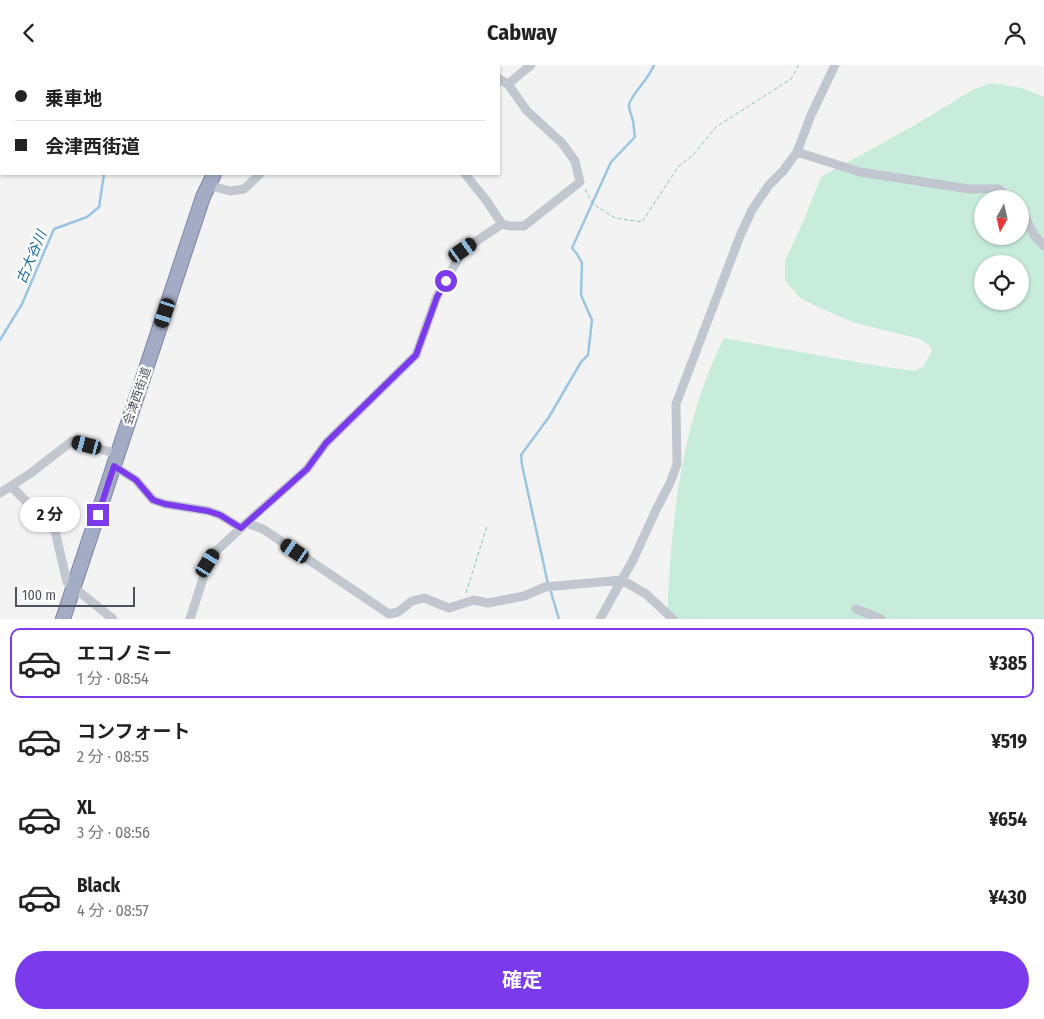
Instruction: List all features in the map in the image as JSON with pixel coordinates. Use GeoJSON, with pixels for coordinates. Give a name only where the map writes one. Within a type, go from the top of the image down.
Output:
{"type":"FeatureCollection","features":[{"type":"Feature","properties":{"kind":"highway","name":"会津西街道"},"geometry":{"type":"LineString","coordinates":[[63,619],[211,180]]}},
{"type":"Feature","properties":{"kind":"street"},"geometry":{"type":"LineString","coordinates":[[508,84],[531,65]]}},
{"type":"Feature","properties":{"kind":"street"},"geometry":{"type":"LineString","coordinates":[[600,619],[622,579],[678,465],[676,404],[740,236],[752,210],[769,185],[784,171],[797,153],[810,115],[835,65]]}},
{"type":"Feature","properties":{"kind":"street"},"geometry":{"type":"LineString","coordinates":[[466,175],[502,223],[509,227],[524,226],[580,182],[575,161],[562,143],[527,111],[508,84],[500,80]]}},
{"type":"Feature","properties":{"kind":"street"},"geometry":{"type":"LineString","coordinates":[[797,153],[860,172],[969,189],[999,190]]}},
{"type":"Feature","properties":{"kind":"street"},"geometry":{"type":"LineString","coordinates":[[211,180],[230,191],[244,189],[259,175]]}},
{"type":"Feature","properties":{"kind":"street"},"geometry":{"type":"LineString","coordinates":[[190,619],[208,563],[214,553],[307,469],[326,443],[416,355],[437,297],[463,250],[502,223]]}},
{"type":"Feature","properties":{"kind":"street"},"geometry":{"type":"LineString","coordinates":[[1029,225],[1034,235],[1044,246]]}},
{"type":"Feature","properties":{"kind":"street"},"geometry":{"type":"LineString","coordinates":[[0,493],[31,473],[72,441],[116,460],[153,500],[165,504],[208,511],[244,525],[263,529],[389,614],[398,611],[412,601],[424,598],[449,608],[474,599],[488,603],[524,595],[545,587],[622,579],[646,594],[672,619]]}},
{"type":"Feature","properties":{"kind":"street"},"geometry":{"type":"LineString","coordinates":[[11,486],[56,531],[67,583],[113,619]]}},
{"type":"Feature","properties":{"kind":"street"},"geometry":{"type":"LineString","coordinates":[[856,609],[881,619]]}},
{"type":"Feature","properties":{"kind":"path"},"geometry":{"type":"LineString","coordinates":[[580,182],[593,204],[615,218],[642,222],[678,167],[693,155],[716,127],[791,79],[799,65]]}},
{"type":"Feature","properties":{"kind":"path"},"geometry":{"type":"LineString","coordinates":[[462,603],[486,526]]}},
{"type":"Feature","properties":{"kind":"green space"},"geometry":{"type":"Polygon","coordinates":[[[992,83],[1022,88],[1044,97],[1044,619],[667,619],[671,547],[680,475],[697,405],[709,371],[724,338],[914,371],[923,367],[932,351],[929,345],[920,339],[855,323],[822,309],[800,298],[785,280],[785,261],[821,177],[915,125],[974,89],[992,83]]]}},
{"type":"Feature","properties":{"kind":"waterway"},"geometry":{"type":"LineString","coordinates":[[548,584],[521,455],[549,417],[581,362],[588,355],[592,320],[581,295],[582,263],[572,248],[611,162],[635,137],[629,105],[632,97],[654,65]]}},
{"type":"Feature","properties":{"kind":"waterway","name":"古大谷川"},"geometry":{"type":"LineString","coordinates":[[0,340],[22,304],[54,229],[87,217],[99,207],[104,175]]}},
{"type":"Feature","properties":{"kind":"waterway"},"geometry":{"type":"LineString","coordinates":[[550,589],[559,619]]}},
{"type":"Feature","properties":{"kind":"route"},"geometry":{"type":"LineString","coordinates":[[98,515],[114,466],[136,480],[153,500],[165,504],[208,511],[220,515],[241,528],[307,469],[326,443],[416,355],[437,297],[446,281]]}}]}
